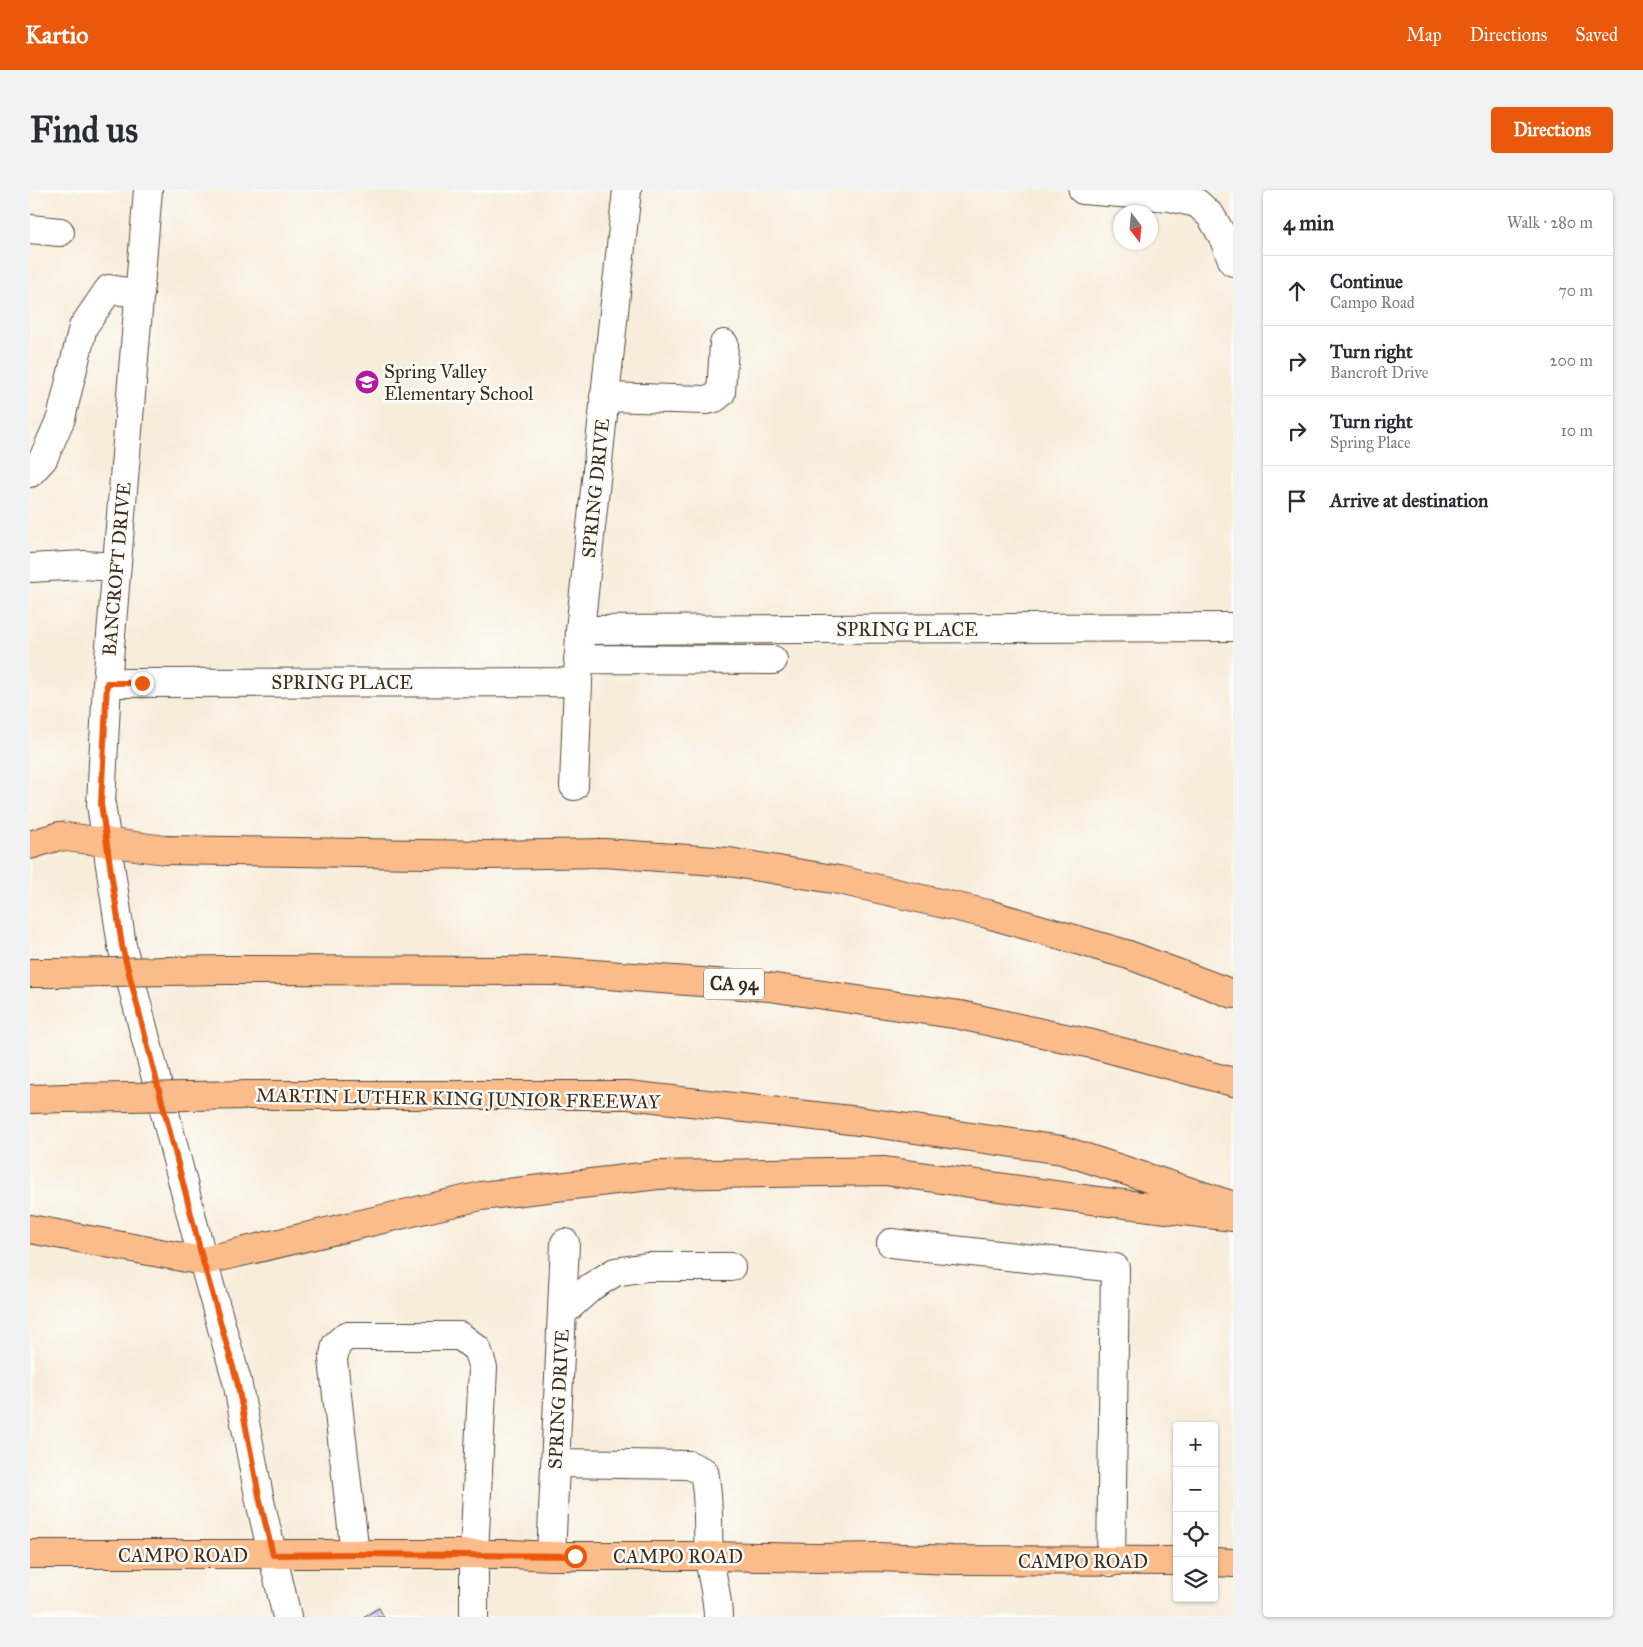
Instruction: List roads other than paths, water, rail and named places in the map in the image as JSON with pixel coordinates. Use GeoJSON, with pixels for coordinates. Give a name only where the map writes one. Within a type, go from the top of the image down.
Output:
{"type":"FeatureCollection","features":[{"type":"Feature","properties":{"kind":"main road"},"geometry":{"type":"LineString","coordinates":[[30,845],[59,836],[165,850],[488,855],[604,853],[729,862],[839,880],[988,914],[1129,955],[1233,994]]}},
{"type":"Feature","properties":{"kind":"main road","name":"CA 94"},"geometry":{"type":"LineString","coordinates":[[43,973],[225,970],[553,972],[769,987],[960,1015],[1092,1044],[1233,1082]]}},
{"type":"Feature","properties":{"kind":"main road","name":"MARTIN LUTHER KING JUNIOR FREEWAY"},"geometry":{"type":"LineString","coordinates":[[30,1099],[249,1095],[628,1096],[860,1121],[1062,1150],[1233,1206]]}},
{"type":"Feature","properties":{"kind":"main road"},"geometry":{"type":"LineString","coordinates":[[30,1229],[203,1261],[481,1196],[658,1175],[885,1172],[1233,1217]]}},
{"type":"Feature","properties":{"kind":"main road","name":"CAMPO ROAD"},"geometry":{"type":"LineString","coordinates":[[30,1554],[474,1554],[1173,1562]]}},
{"type":"Feature","properties":{"kind":"main road"},"geometry":{"type":"LineString","coordinates":[[1218,1562],[1233,1563]]}},
{"type":"Feature","properties":{"kind":"street","name":"BANCROFT DRIVE"},"geometry":{"type":"LineString","coordinates":[[148,190],[107,683],[101,804],[122,946],[203,1261],[237,1381],[260,1501],[287,1617]]}},
{"type":"Feature","properties":{"kind":"street","name":"SPRING DRIVE"},"geometry":{"type":"LineString","coordinates":[[574,786],[580,630],[627,190]]}},
{"type":"Feature","properties":{"kind":"street"},"geometry":{"type":"LineString","coordinates":[[1083,190],[1170,197],[1196,203],[1211,216],[1233,262]]}},
{"type":"Feature","properties":{"kind":"street"},"geometry":{"type":"LineString","coordinates":[[30,229],[60,232]]}},
{"type":"Feature","properties":{"kind":"street"},"geometry":{"type":"LineString","coordinates":[[30,473],[43,459],[61,418],[83,327],[109,289],[140,294]]}},
{"type":"Feature","properties":{"kind":"street"},"geometry":{"type":"LineString","coordinates":[[604,397],[707,400],[716,398],[721,392],[724,344]]}},
{"type":"Feature","properties":{"kind":"street"},"geometry":{"type":"LineString","coordinates":[[30,568],[84,565],[116,567]]}},
{"type":"Feature","properties":{"kind":"street","name":"SPRING PLACE"},"geometry":{"type":"LineString","coordinates":[[580,630],[1233,627]]}},
{"type":"Feature","properties":{"kind":"street","name":"SPRING PLACE"},"geometry":{"type":"LineString","coordinates":[[107,683],[578,670],[773,660]]}},
{"type":"Feature","properties":{"kind":"street","name":"SPRING DRIVE"},"geometry":{"type":"LineString","coordinates":[[551,1556],[565,1242]]}},
{"type":"Feature","properties":{"kind":"street"},"geometry":{"type":"LineString","coordinates":[[891,1243],[1114,1268],[1111,1562]]}},
{"type":"Feature","properties":{"kind":"street"},"geometry":{"type":"LineString","coordinates":[[562,1313],[591,1287],[615,1272],[647,1267],[731,1267]]}},
{"type":"Feature","properties":{"kind":"street"},"geometry":{"type":"LineString","coordinates":[[355,1554],[333,1360],[336,1344],[346,1336],[460,1336],[477,1349],[483,1368],[474,1554],[474,1617]]}},
{"type":"Feature","properties":{"kind":"street"},"geometry":{"type":"LineString","coordinates":[[555,1463],[689,1465],[704,1472],[708,1490],[709,1556],[718,1617]]}},
{"type":"Feature","properties":{"kind":"place","name":"Spring Valley Elementary School"},"geometry":{"type":"Point","coordinates":[367,382]}}]}
